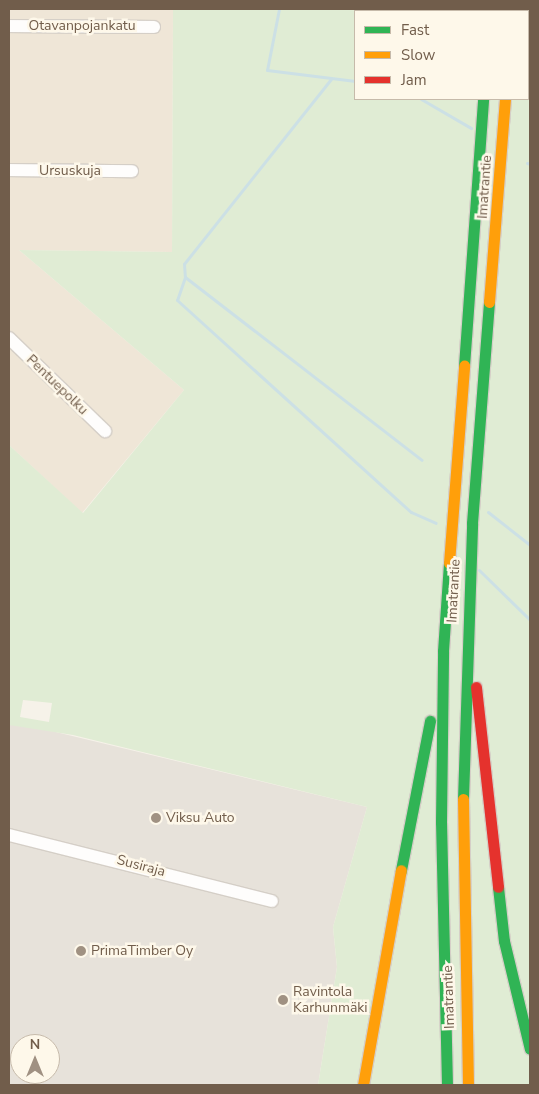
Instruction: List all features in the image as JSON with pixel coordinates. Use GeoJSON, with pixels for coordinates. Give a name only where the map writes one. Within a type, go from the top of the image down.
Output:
{"type":"FeatureCollection","features":[{"type":"Feature","properties":{"kind":"highway","name":"Imatrantie"},"geometry":{"type":"LineString","coordinates":[[447,1085],[441,822],[443,651],[483,100]]}},
{"type":"Feature","properties":{"kind":"highway","name":"Imatrantie"},"geometry":{"type":"LineString","coordinates":[[468,1085],[461,822],[469,592],[505,100]]}},
{"type":"Feature","properties":{"kind":"highway"},"geometry":{"type":"LineString","coordinates":[[469,592],[481,747],[504,941],[530,1048]]}},
{"type":"Feature","properties":{"kind":"highway"},"geometry":{"type":"LineString","coordinates":[[363,1085],[371,1020],[420,787],[443,651]]}},
{"type":"Feature","properties":{"kind":"street","name":"Otavanpojankatu"},"geometry":{"type":"LineString","coordinates":[[9,26],[154,27]]}},
{"type":"Feature","properties":{"kind":"street","name":"Ursuskuja"},"geometry":{"type":"LineString","coordinates":[[9,170],[132,171]]}},
{"type":"Feature","properties":{"kind":"street","name":"Pentuepolku"},"geometry":{"type":"LineString","coordinates":[[9,338],[105,431]]}},
{"type":"Feature","properties":{"kind":"street","name":"Susiraja"},"geometry":{"type":"LineString","coordinates":[[9,835],[272,901]]}},
{"type":"Feature","properties":{"kind":"shaded area"},"geometry":{"type":"Polygon","coordinates":[[[9,9],[173,9],[172,252],[19,250],[184,390],[82,513],[9,445],[9,9]]]}},
{"type":"Feature","properties":{"kind":"shaded area"},"geometry":{"type":"Polygon","coordinates":[[[10,721],[367,807],[333,927],[337,967],[318,1085],[9,1085],[10,721]]]}},
{"type":"Feature","properties":{"kind":"green space"},"geometry":{"type":"Polygon","coordinates":[[[173,9],[530,9],[530,1085],[318,1085],[337,967],[333,927],[367,807],[73,735],[9,725],[9,445],[83,513],[184,390],[19,250],[172,252],[173,9]],[[23,700],[20,717],[49,722],[52,703],[23,700]]]}},
{"type":"Feature","properties":{"kind":"waterway"},"geometry":{"type":"LineString","coordinates":[[279,9],[267,70],[354,81]]}},
{"type":"Feature","properties":{"kind":"waterway"},"geometry":{"type":"LineString","coordinates":[[331,79],[184,264],[185,277],[177,300],[411,512],[436,523]]}},
{"type":"Feature","properties":{"kind":"waterway"},"geometry":{"type":"LineString","coordinates":[[423,100],[471,128]]}},
{"type":"Feature","properties":{"kind":"waterway"},"geometry":{"type":"LineString","coordinates":[[185,277],[422,460]]}},
{"type":"Feature","properties":{"kind":"waterway"},"geometry":{"type":"LineString","coordinates":[[488,512],[530,545]]}},
{"type":"Feature","properties":{"kind":"waterway"},"geometry":{"type":"LineString","coordinates":[[479,570],[530,620]]}},
{"type":"Feature","properties":{"kind":"traffic: fast"},"geometry":{"type":"LineString","coordinates":[[464,366],[483,100]]}},
{"type":"Feature","properties":{"kind":"traffic: fast"},"geometry":{"type":"LineString","coordinates":[[463,799],[472,523],[489,302]]}},
{"type":"Feature","properties":{"kind":"traffic: fast"},"geometry":{"type":"LineString","coordinates":[[447,1085],[441,822],[443,651],[449,563]]}},
{"type":"Feature","properties":{"kind":"traffic: fast"},"geometry":{"type":"LineString","coordinates":[[401,870],[430,721]]}},
{"type":"Feature","properties":{"kind":"traffic: fast"},"geometry":{"type":"LineString","coordinates":[[498,887],[504,941],[530,1049]]}},
{"type":"Feature","properties":{"kind":"traffic: slow"},"geometry":{"type":"LineString","coordinates":[[489,302],[505,100]]}},
{"type":"Feature","properties":{"kind":"traffic: slow"},"geometry":{"type":"LineString","coordinates":[[449,563],[464,366]]}},
{"type":"Feature","properties":{"kind":"traffic: slow"},"geometry":{"type":"LineString","coordinates":[[463,799],[468,1085]]}},
{"type":"Feature","properties":{"kind":"traffic: slow"},"geometry":{"type":"LineString","coordinates":[[363,1085],[401,870]]}},
{"type":"Feature","properties":{"kind":"traffic: jam"},"geometry":{"type":"LineString","coordinates":[[476,687],[498,887]]}},
{"type":"Feature","properties":{"kind":"place","name":"Viksu Auto"},"geometry":{"type":"Point","coordinates":[156,818]}},
{"type":"Feature","properties":{"kind":"place","name":"PrimaTimber Oy"},"geometry":{"type":"Point","coordinates":[81,951]}},
{"type":"Feature","properties":{"kind":"place","name":"Ravintola Karhunmäki"},"geometry":{"type":"Point","coordinates":[283,1000]}}]}
